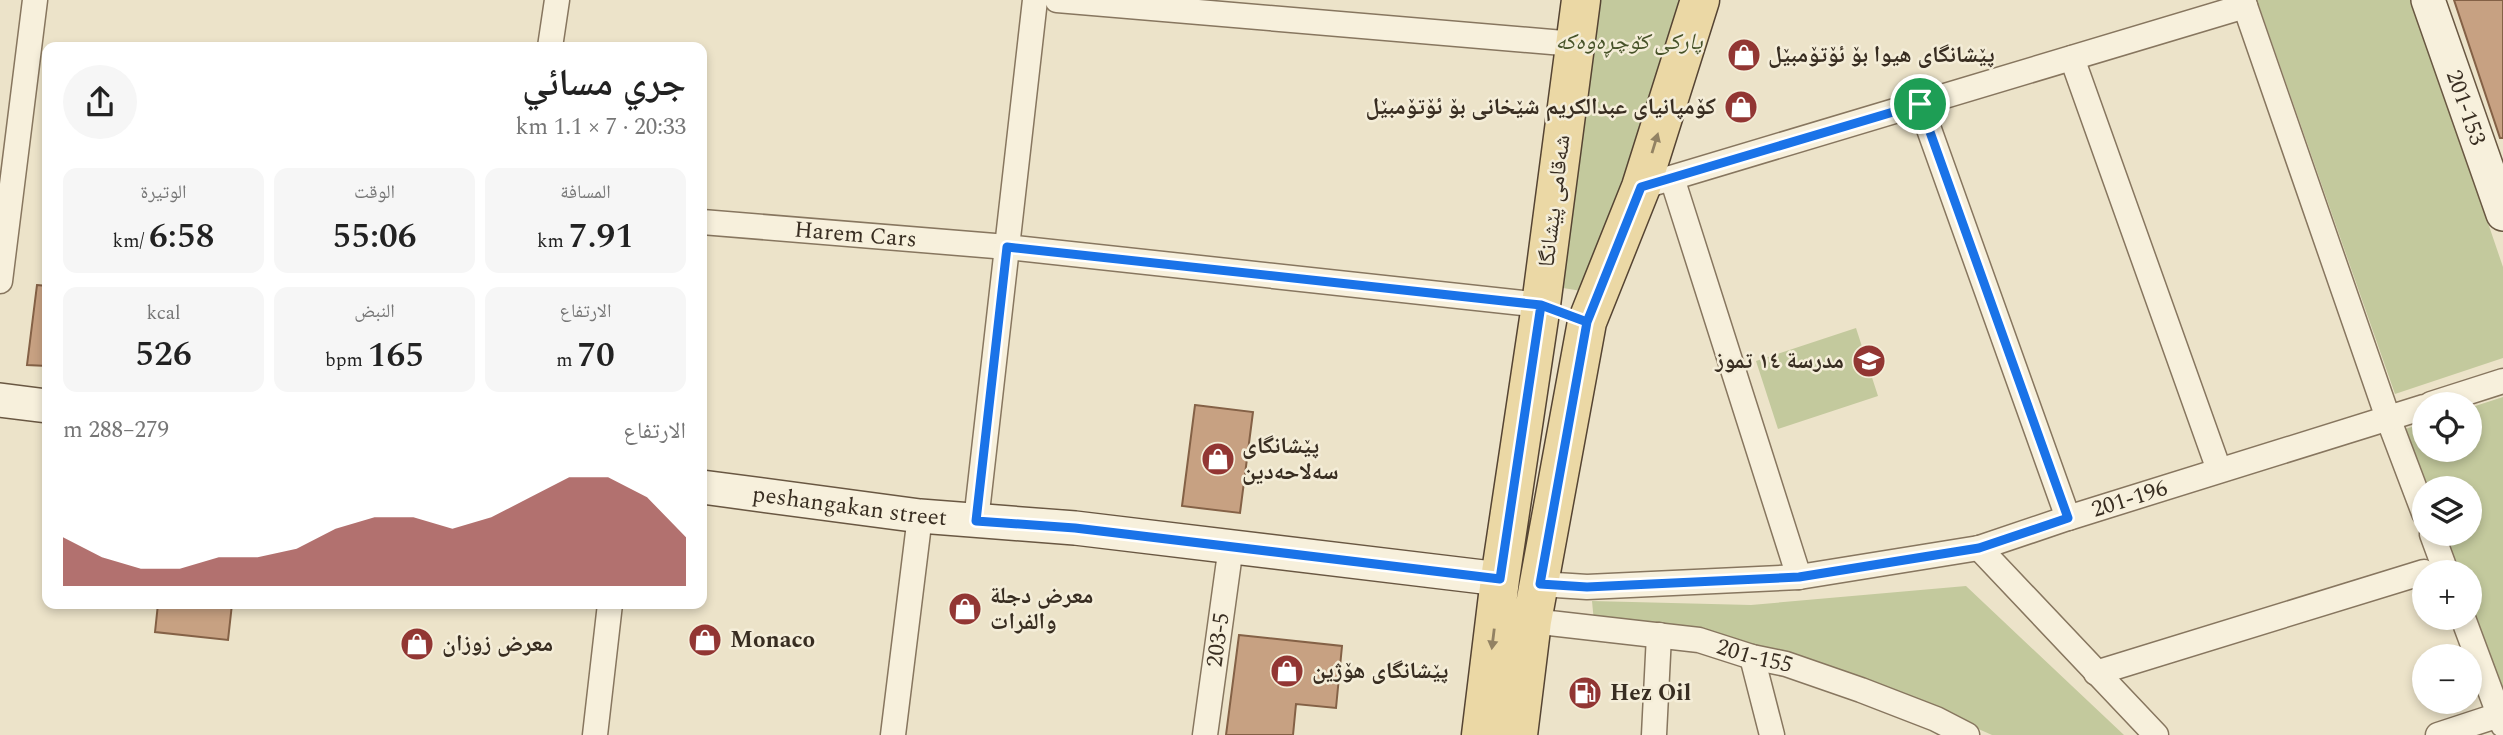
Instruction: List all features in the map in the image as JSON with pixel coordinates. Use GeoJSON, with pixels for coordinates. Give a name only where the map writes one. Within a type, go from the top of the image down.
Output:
{"type":"FeatureCollection","features":[{"type":"Feature","properties":{"kind":"main road","name":"شەقامی پێشانگا"},"geometry":{"type":"LineString","coordinates":[[1481,735],[1500,579],[1541,305],[1581,0]]}},
{"type":"Feature","properties":{"kind":"main road"},"geometry":{"type":"LineString","coordinates":[[1518,735],[1532,621],[1587,322],[1657,183],[1704,2]]}},
{"type":"Feature","properties":{"kind":"main road"},"geometry":{"type":"LineString","coordinates":[[1541,305],[1587,322]]}},
{"type":"Feature","properties":{"kind":"street"},"geometry":{"type":"LineString","coordinates":[[0,281],[35,0]]}},
{"type":"Feature","properties":{"kind":"street"},"geometry":{"type":"LineString","coordinates":[[551,42],[557,0]]}},
{"type":"Feature","properties":{"kind":"street"},"geometry":{"type":"LineString","coordinates":[[976,521],[1035,0]]}},
{"type":"Feature","properties":{"kind":"street"},"geometry":{"type":"LineString","coordinates":[[1057,0],[1575,44]]}},
{"type":"Feature","properties":{"kind":"street","name":"201-153"},"geometry":{"type":"LineString","coordinates":[[2428,0],[2503,214]]}},
{"type":"Feature","properties":{"kind":"street"},"geometry":{"type":"LineString","coordinates":[[1799,577],[1657,183],[2072,58],[2244,3],[2412,481]]}},
{"type":"Feature","properties":{"kind":"street"},"geometry":{"type":"LineString","coordinates":[[2072,58],[2219,470]]}},
{"type":"Feature","properties":{"kind":"street"},"geometry":{"type":"LineString","coordinates":[[1920,104],[2068,518]]}},
{"type":"Feature","properties":{"kind":"street","name":"Harem Cars"},"geometry":{"type":"LineString","coordinates":[[707,222],[1007,247],[1541,305]]}},
{"type":"Feature","properties":{"kind":"street"},"geometry":{"type":"LineString","coordinates":[[2469,392],[2503,381]]}},
{"type":"Feature","properties":{"kind":"street"},"geometry":{"type":"LineString","coordinates":[[0,400],[42,405]]}},
{"type":"Feature","properties":{"kind":"street","name":"201-196"},"geometry":{"type":"LineString","coordinates":[[1540,584],[1587,587],[1799,577],[1979,548],[2412,411]]}},
{"type":"Feature","properties":{"kind":"street","name":"peshangakan street"},"geometry":{"type":"LineString","coordinates":[[707,488],[920,516],[1075,528],[1500,579]]}},
{"type":"Feature","properties":{"kind":"street"},"geometry":{"type":"LineString","coordinates":[[893,735],[920,516]]}},
{"type":"Feature","properties":{"kind":"street","name":"203-5"},"geometry":{"type":"LineString","coordinates":[[1205,735],[1231,546]]}},
{"type":"Feature","properties":{"kind":"street"},"geometry":{"type":"LineString","coordinates":[[1979,548],[2157,735]]}},
{"type":"Feature","properties":{"kind":"street"},"geometry":{"type":"LineString","coordinates":[[2096,673],[2412,578]]}},
{"type":"Feature","properties":{"kind":"street"},"geometry":{"type":"LineString","coordinates":[[1583,628],[1587,587]]}},
{"type":"Feature","properties":{"kind":"street"},"geometry":{"type":"LineString","coordinates":[[595,735],[609,609]]}},
{"type":"Feature","properties":{"kind":"street","name":"201-155"},"geometry":{"type":"LineString","coordinates":[[1532,621],[1699,640],[1752,657],[1786,664],[1861,690],[1936,719],[1967,735]]}},
{"type":"Feature","properties":{"kind":"street"},"geometry":{"type":"LineString","coordinates":[[2438,735],[2501,720],[2467,630]]}},
{"type":"Feature","properties":{"kind":"street"},"geometry":{"type":"LineString","coordinates":[[1654,735],[1659,635]]}},
{"type":"Feature","properties":{"kind":"street"},"geometry":{"type":"LineString","coordinates":[[1752,657],[1772,735]]}},
{"type":"Feature","properties":{"kind":"green space","name":"پارکی کۆچڕەوەکە"},"geometry":{"type":"Polygon","coordinates":[[[1598,0],[1680,0],[1594,293],[1563,288],[1598,0]]]}},
{"type":"Feature","properties":{"kind":"green space"},"geometry":{"type":"Polygon","coordinates":[[[2257,0],[2412,0],[2503,267],[2503,358],[2395,394],[2257,0]]]}},
{"type":"Feature","properties":{"kind":"green space"},"geometry":{"type":"Polygon","coordinates":[[[1856,328],[1878,396],[1778,429],[1756,361],[1856,328]]]}},
{"type":"Feature","properties":{"kind":"green space"},"geometry":{"type":"Polygon","coordinates":[[[2503,397],[2503,690],[2480,630],[2482,630],[2482,560],[2452,560],[2447,546],[2482,546],[2482,476],[2420,476],[2415,462],[2482,462],[2482,404],[2503,397]]]}},
{"type":"Feature","properties":{"kind":"green space"},"geometry":{"type":"Polygon","coordinates":[[[2412,427],[2412,455],[2402,430],[2412,427]]]}},
{"type":"Feature","properties":{"kind":"green space"},"geometry":{"type":"Polygon","coordinates":[[[1966,586],[2124,735],[1992,735],[1868,680],[1594,622],[1592,601],[1751,605],[1966,586]]]}},
{"type":"Feature","properties":{"kind":"building"},"geometry":{"type":"Polygon","coordinates":[[[2454,0],[2503,0],[2503,138],[2500,138],[2454,0]]]}},
{"type":"Feature","properties":{"kind":"building"},"geometry":{"type":"Polygon","coordinates":[[[37,285],[42,286],[42,366],[27,365],[37,285]]]}},
{"type":"Feature","properties":{"kind":"building","name":"پێشانگای سەلاحەدین"},"geometry":{"type":"Polygon","coordinates":[[[1195,405],[1253,412],[1240,513],[1182,506],[1195,405]]]}},
{"type":"Feature","properties":{"kind":"building"},"geometry":{"type":"Polygon","coordinates":[[[157,609],[231,609],[228,640],[155,632],[157,609]]]}},
{"type":"Feature","properties":{"kind":"building","name":"پێشانگای هۆژین"},"geometry":{"type":"Polygon","coordinates":[[[1239,635],[1342,646],[1336,708],[1296,704],[1293,735],[1226,735],[1239,635]]]}},
{"type":"Feature","properties":{"kind":"place","name":"پێشانگای هیوا بۆ ئۆتۆمبێل"},"geometry":{"type":"Point","coordinates":[1744,55]}},
{"type":"Feature","properties":{"kind":"place","name":"کۆمپانیای عبدالكريم شێخانی بۆ ئۆتۆمبێل"},"geometry":{"type":"Point","coordinates":[1741,107]}},
{"type":"Feature","properties":{"kind":"place","name":"مدرسة ١٤ تموز"},"geometry":{"type":"Point","coordinates":[1869,361]}},
{"type":"Feature","properties":{"kind":"place","name":"پێشانگای سەلاحەدین"},"geometry":{"type":"Point","coordinates":[1218,459]}},
{"type":"Feature","properties":{"kind":"place","name":"معرض دجلة والفرات"},"geometry":{"type":"Point","coordinates":[965,609]}},
{"type":"Feature","properties":{"kind":"place","name":"Monaco"},"geometry":{"type":"Point","coordinates":[705,640]}},
{"type":"Feature","properties":{"kind":"place","name":"معرض زوزان"},"geometry":{"type":"Point","coordinates":[417,644]}},
{"type":"Feature","properties":{"kind":"place","name":"پێشانگای هۆژین"},"geometry":{"type":"Point","coordinates":[1287,671]}},
{"type":"Feature","properties":{"kind":"place","name":"Hez Oil"},"geometry":{"type":"Point","coordinates":[1585,693]}},
{"type":"Feature","properties":{"kind":"route"},"geometry":{"type":"LineString","coordinates":[[1920,104],[1641,187],[1587,322],[1541,305],[1500,579],[1075,528],[976,521],[1007,247],[1541,305],[1587,322],[1540,584],[1587,587],[1799,577],[1979,548],[2068,518],[1920,104]]}}]}
